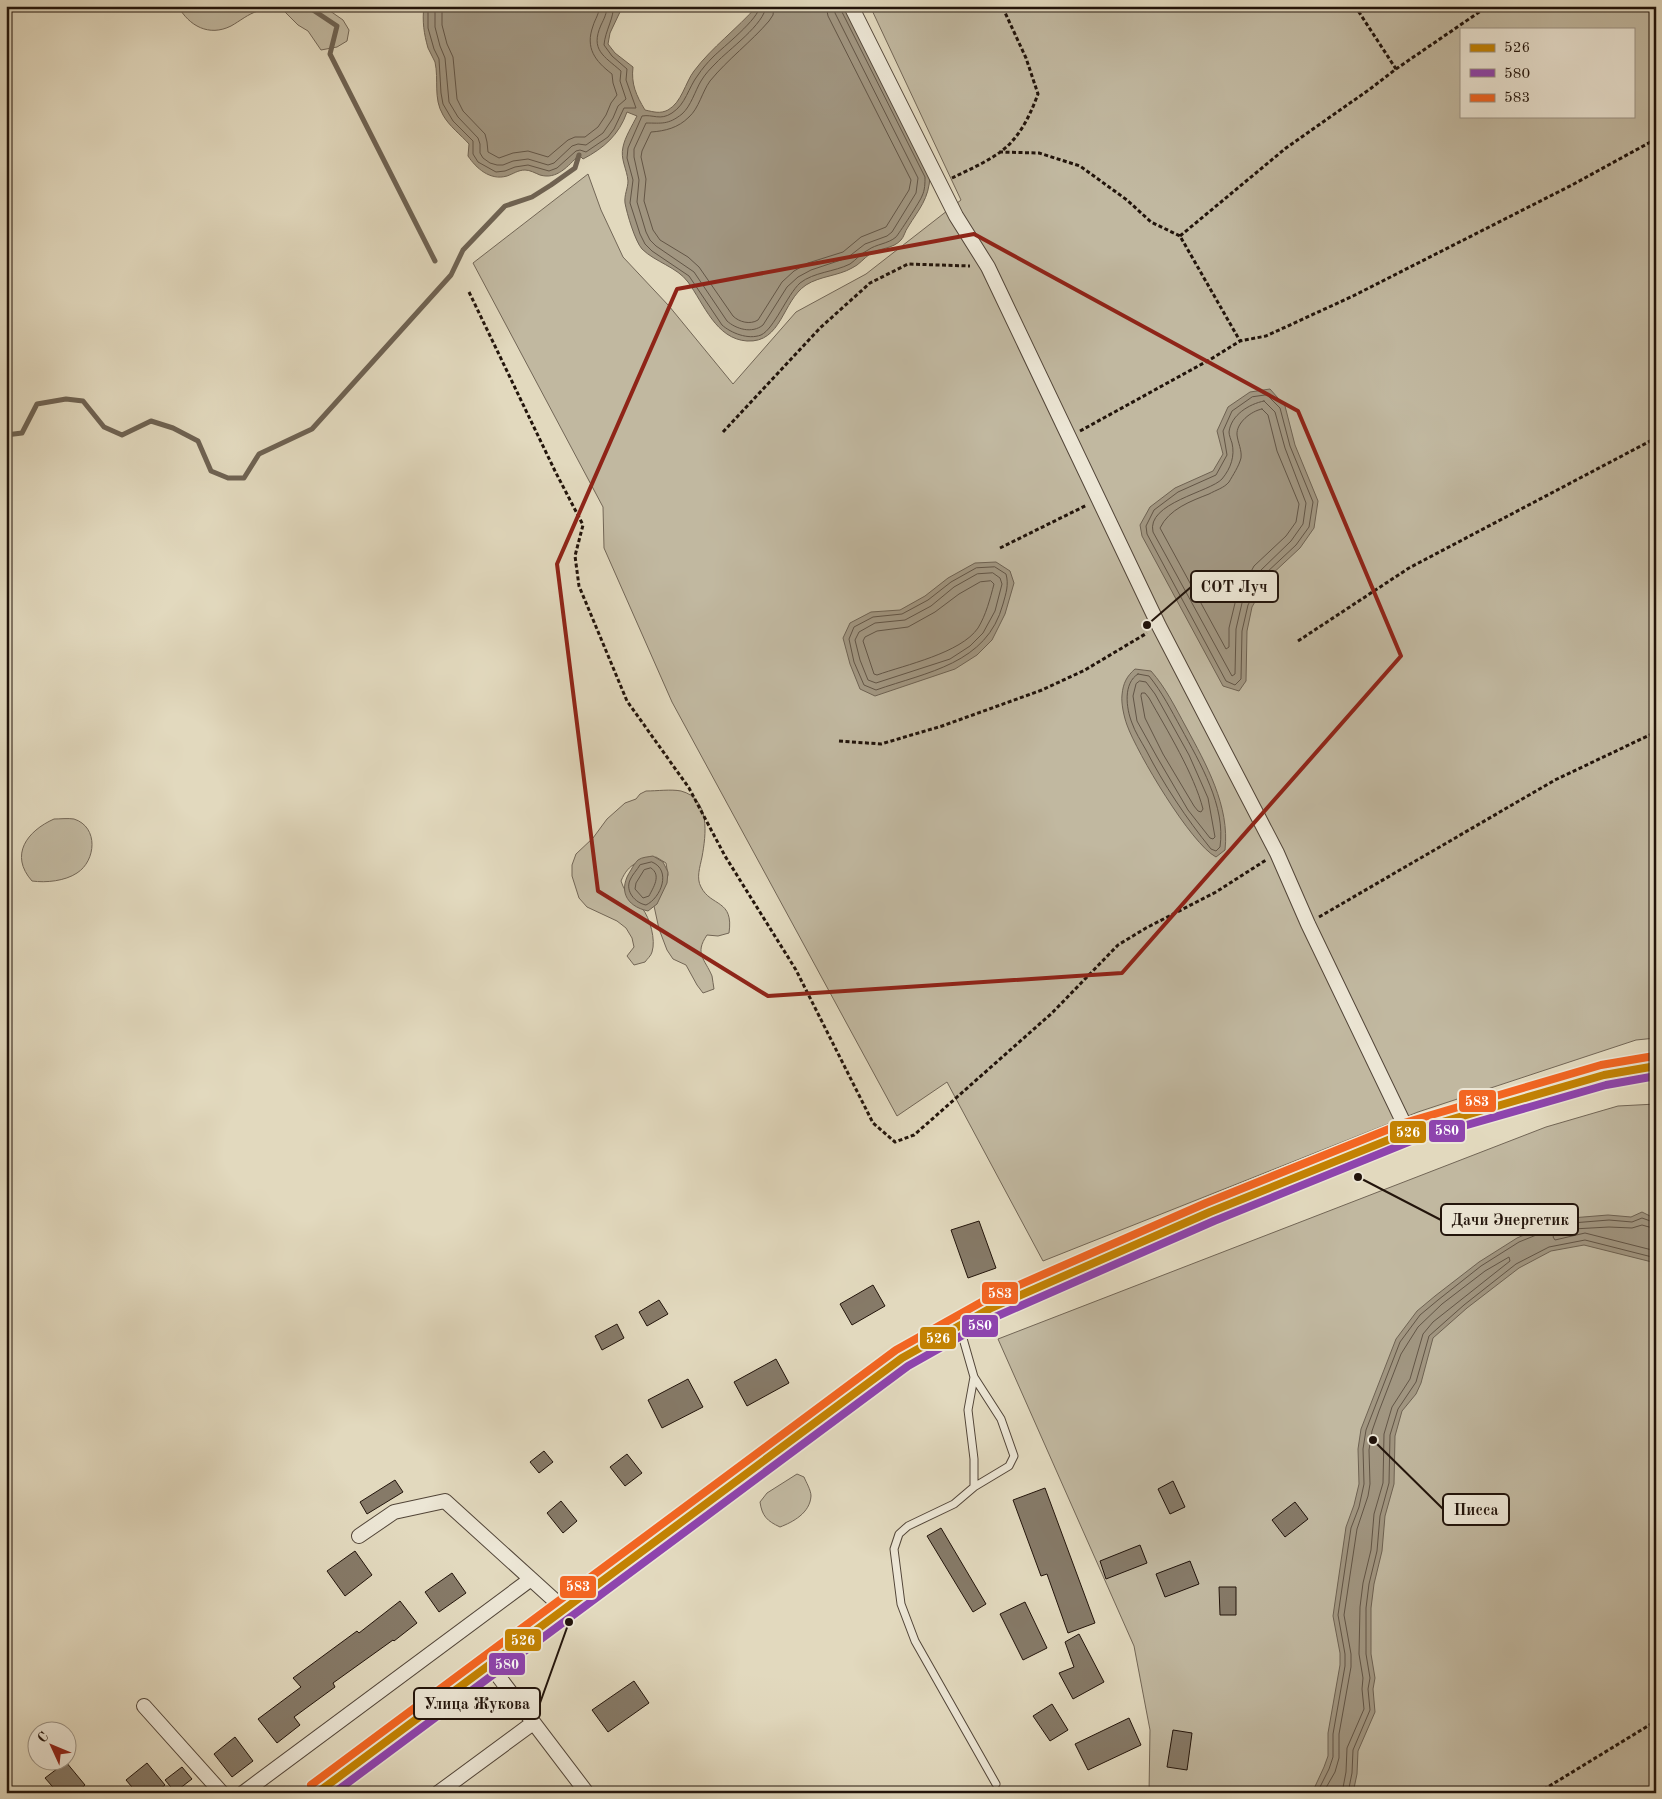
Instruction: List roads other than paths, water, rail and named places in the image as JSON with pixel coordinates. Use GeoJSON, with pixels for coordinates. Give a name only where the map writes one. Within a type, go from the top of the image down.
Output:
{"type":"FeatureCollection","features":[{"type":"Feature","properties":{"kind":"main road"},"geometry":{"type":"LineString","coordinates":[[317,1793],[902,1358],[959,1325],[991,1308],[1210,1212],[1408,1132],[1604,1075],[1656,1066]]}},
{"type":"Feature","properties":{"kind":"street"},"geometry":{"type":"LineString","coordinates":[[851,6],[956,216],[988,267],[1159,626],[1277,853],[1308,924],[1408,1132]]}},
{"type":"Feature","properties":{"kind":"street"},"geometry":{"type":"LineString","coordinates":[[359,1536],[394,1512],[444,1501],[564,1609]]}},
{"type":"Feature","properties":{"kind":"street"},"geometry":{"type":"LineString","coordinates":[[244,1793],[531,1579]]}},
{"type":"Feature","properties":{"kind":"street"},"geometry":{"type":"LineString","coordinates":[[489,1664],[587,1793]]}},
{"type":"Feature","properties":{"kind":"street"},"geometry":{"type":"LineString","coordinates":[[144,1706],[222,1793]]}},
{"type":"Feature","properties":{"kind":"street"},"geometry":{"type":"LineString","coordinates":[[438,1793],[533,1723]]}},
{"type":"Feature","properties":{"kind":"lane"},"geometry":{"type":"LineString","coordinates":[[959,1325],[974,1377],[1001,1419],[1014,1456],[1009,1466],[974,1488],[954,1504],[908,1526],[899,1534],[894,1549],[900,1604],[915,1641],[996,1784]]}},
{"type":"Feature","properties":{"kind":"lane"},"geometry":{"type":"LineString","coordinates":[[974,1377],[968,1410],[974,1459],[974,1488]]}},
{"type":"Feature","properties":{"kind":"water"},"geometry":{"type":"Polygon","coordinates":[[[424,6],[618,6],[620,12],[610,33],[608,44],[615,53],[633,67],[635,89],[645,110],[660,112],[673,107],[701,62],[757,6],[844,6],[930,176],[926,197],[898,243],[874,252],[847,271],[806,285],[798,292],[781,320],[768,335],[759,340],[747,341],[736,339],[727,334],[712,319],[683,277],[672,268],[647,254],[637,240],[625,203],[628,181],[622,151],[625,139],[637,116],[627,112],[620,128],[610,140],[583,159],[579,155],[562,171],[552,176],[540,175],[525,170],[501,177],[489,175],[475,165],[468,156],[469,144],[448,123],[440,109],[437,96],[435,62],[428,48],[424,33],[424,6]]]}},
{"type":"Feature","properties":{"kind":"water"},"geometry":{"type":"Polygon","coordinates":[[[1270,389],[1285,406],[1295,445],[1318,501],[1314,528],[1300,548],[1269,577],[1252,607],[1247,631],[1246,681],[1239,691],[1223,686],[1142,536],[1140,525],[1150,507],[1175,488],[1213,471],[1223,454],[1217,431],[1228,407],[1250,392],[1270,389]]]}},
{"type":"Feature","properties":{"kind":"water"},"geometry":{"type":"Polygon","coordinates":[[[996,562],[1010,571],[1014,583],[1005,614],[992,640],[977,655],[955,669],[875,696],[860,689],[850,664],[843,638],[850,623],[871,612],[900,610],[925,596],[948,578],[975,563],[996,562]]]}},
{"type":"Feature","properties":{"kind":"water"},"geometry":{"type":"Polygon","coordinates":[[[1135,669],[1151,671],[1161,684],[1178,712],[1215,786],[1224,817],[1226,834],[1225,850],[1216,857],[1205,849],[1179,817],[1153,776],[1127,725],[1122,706],[1123,687],[1135,669]]]}},
{"type":"Feature","properties":{"kind":"water"},"geometry":{"type":"Polygon","coordinates":[[[653,856],[663,862],[668,872],[667,883],[657,904],[648,911],[640,909],[629,901],[626,896],[625,884],[627,877],[638,860],[653,856]]]}},
{"type":"Feature","properties":{"kind":"water"},"geometry":{"type":"Polygon","coordinates":[[[1642,1212],[1656,1219],[1656,1263],[1584,1245],[1551,1251],[1519,1268],[1467,1308],[1433,1338],[1421,1383],[1416,1394],[1402,1411],[1395,1436],[1394,1484],[1385,1516],[1382,1551],[1374,1584],[1371,1608],[1371,1654],[1375,1678],[1373,1689],[1375,1712],[1358,1751],[1357,1774],[1353,1793],[1312,1793],[1328,1756],[1328,1733],[1340,1665],[1340,1653],[1333,1616],[1346,1527],[1359,1484],[1358,1449],[1361,1429],[1396,1339],[1417,1311],[1479,1262],[1517,1238],[1560,1220],[1608,1215],[1631,1217],[1642,1212]]]}},
{"type":"Feature","properties":{"kind":"waterway"},"geometry":{"type":"LineString","coordinates":[[307,6],[337,26],[330,54],[435,261]]}},
{"type":"Feature","properties":{"kind":"waterway"},"geometry":{"type":"LineString","coordinates":[[6,435],[22,433],[37,404],[66,399],[83,401],[104,427],[122,435],[151,421],[173,428],[198,441],[211,471],[228,478],[244,478],[259,454],[312,429],[451,275],[463,250],[505,206],[532,197],[551,185],[575,168],[579,155]]}},
{"type":"Feature","properties":{"kind":"place","name":"СОТ Луч"},"geometry":{"type":"Point","coordinates":[1147,625]}},
{"type":"Feature","properties":{"kind":"place","name":"Дачи Энергетик"},"geometry":{"type":"Point","coordinates":[1358,1177]}},
{"type":"Feature","properties":{"kind":"place","name":"Писса"},"geometry":{"type":"Point","coordinates":[1373,1440]}},
{"type":"Feature","properties":{"kind":"place","name":"Улица Жукова"},"geometry":{"type":"Point","coordinates":[569,1622]}}]}
